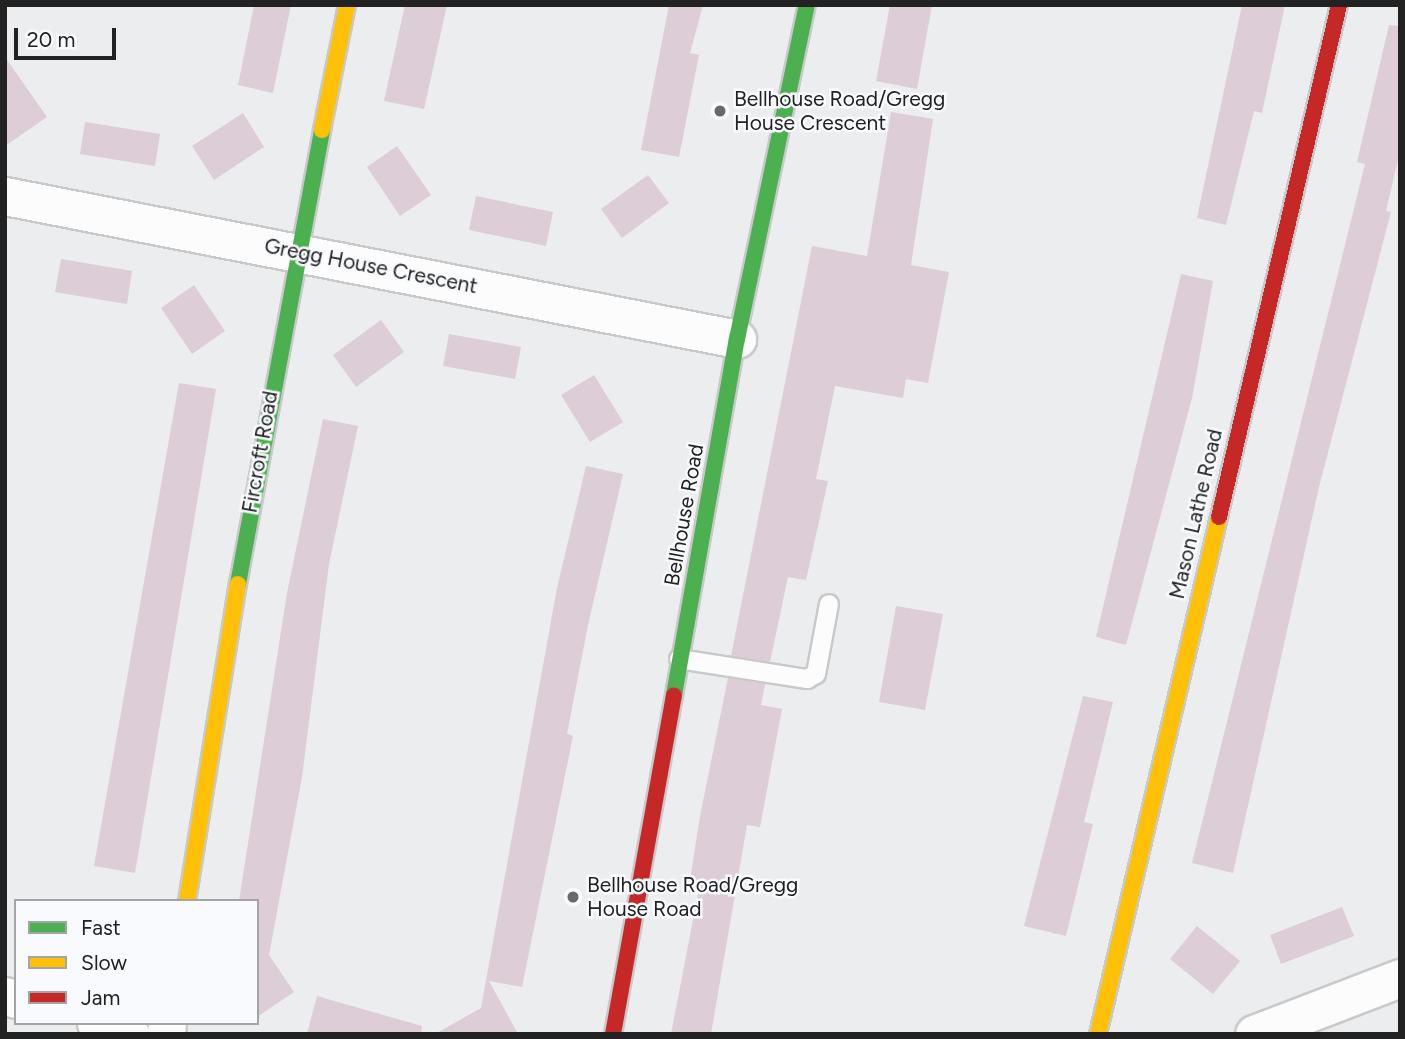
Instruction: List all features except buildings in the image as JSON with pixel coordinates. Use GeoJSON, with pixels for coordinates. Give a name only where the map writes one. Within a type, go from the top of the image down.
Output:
{"type":"FeatureCollection","features":[{"type":"Feature","properties":{"kind":"street","name":"Fircroft Road"},"geometry":{"type":"LineString","coordinates":[[187,899],[296,250],[347,5]]}},
{"type":"Feature","properties":{"kind":"street","name":"Bellhouse Road"},"geometry":{"type":"LineString","coordinates":[[613,1034],[737,339],[807,5]]}},
{"type":"Feature","properties":{"kind":"street","name":"Mason Lathe Road"},"geometry":{"type":"LineString","coordinates":[[1098,1034],[1339,5]]}},
{"type":"Feature","properties":{"kind":"street","name":"Gregg House Crescent"},"geometry":{"type":"LineString","coordinates":[[5,196],[296,250],[737,339]]}},
{"type":"Feature","properties":{"kind":"street"},"geometry":{"type":"LineString","coordinates":[[1254,1034],[1400,978]]}},
{"type":"Feature","properties":{"kind":"street"},"geometry":{"type":"LineString","coordinates":[[102,1025],[130,1034]]}},
{"type":"Feature","properties":{"kind":"lane"},"geometry":{"type":"LineString","coordinates":[[679,659],[807,679],[816,674],[829,604]]}},
{"type":"Feature","properties":{"kind":"traffic: fast"},"geometry":{"type":"LineString","coordinates":[[674,695],[737,339],[807,5]]}},
{"type":"Feature","properties":{"kind":"traffic: fast"},"geometry":{"type":"LineString","coordinates":[[238,584],[322,130]]}},
{"type":"Feature","properties":{"kind":"traffic: slow"},"geometry":{"type":"LineString","coordinates":[[322,130],[347,5]]}},
{"type":"Feature","properties":{"kind":"traffic: slow"},"geometry":{"type":"LineString","coordinates":[[1098,1034],[1219,517]]}},
{"type":"Feature","properties":{"kind":"traffic: slow"},"geometry":{"type":"LineString","coordinates":[[187,899],[238,584]]}},
{"type":"Feature","properties":{"kind":"traffic: jam"},"geometry":{"type":"LineString","coordinates":[[1219,517],[1339,5]]}},
{"type":"Feature","properties":{"kind":"traffic: jam"},"geometry":{"type":"LineString","coordinates":[[613,1034],[674,695]]}},
{"type":"Feature","properties":{"kind":"place","name":"Bellhouse Road/Gregg House Crescent"},"geometry":{"type":"Point","coordinates":[720,111]}},
{"type":"Feature","properties":{"kind":"place","name":"Bellhouse Road/Gregg House Road"},"geometry":{"type":"Point","coordinates":[573,897]}}]}
